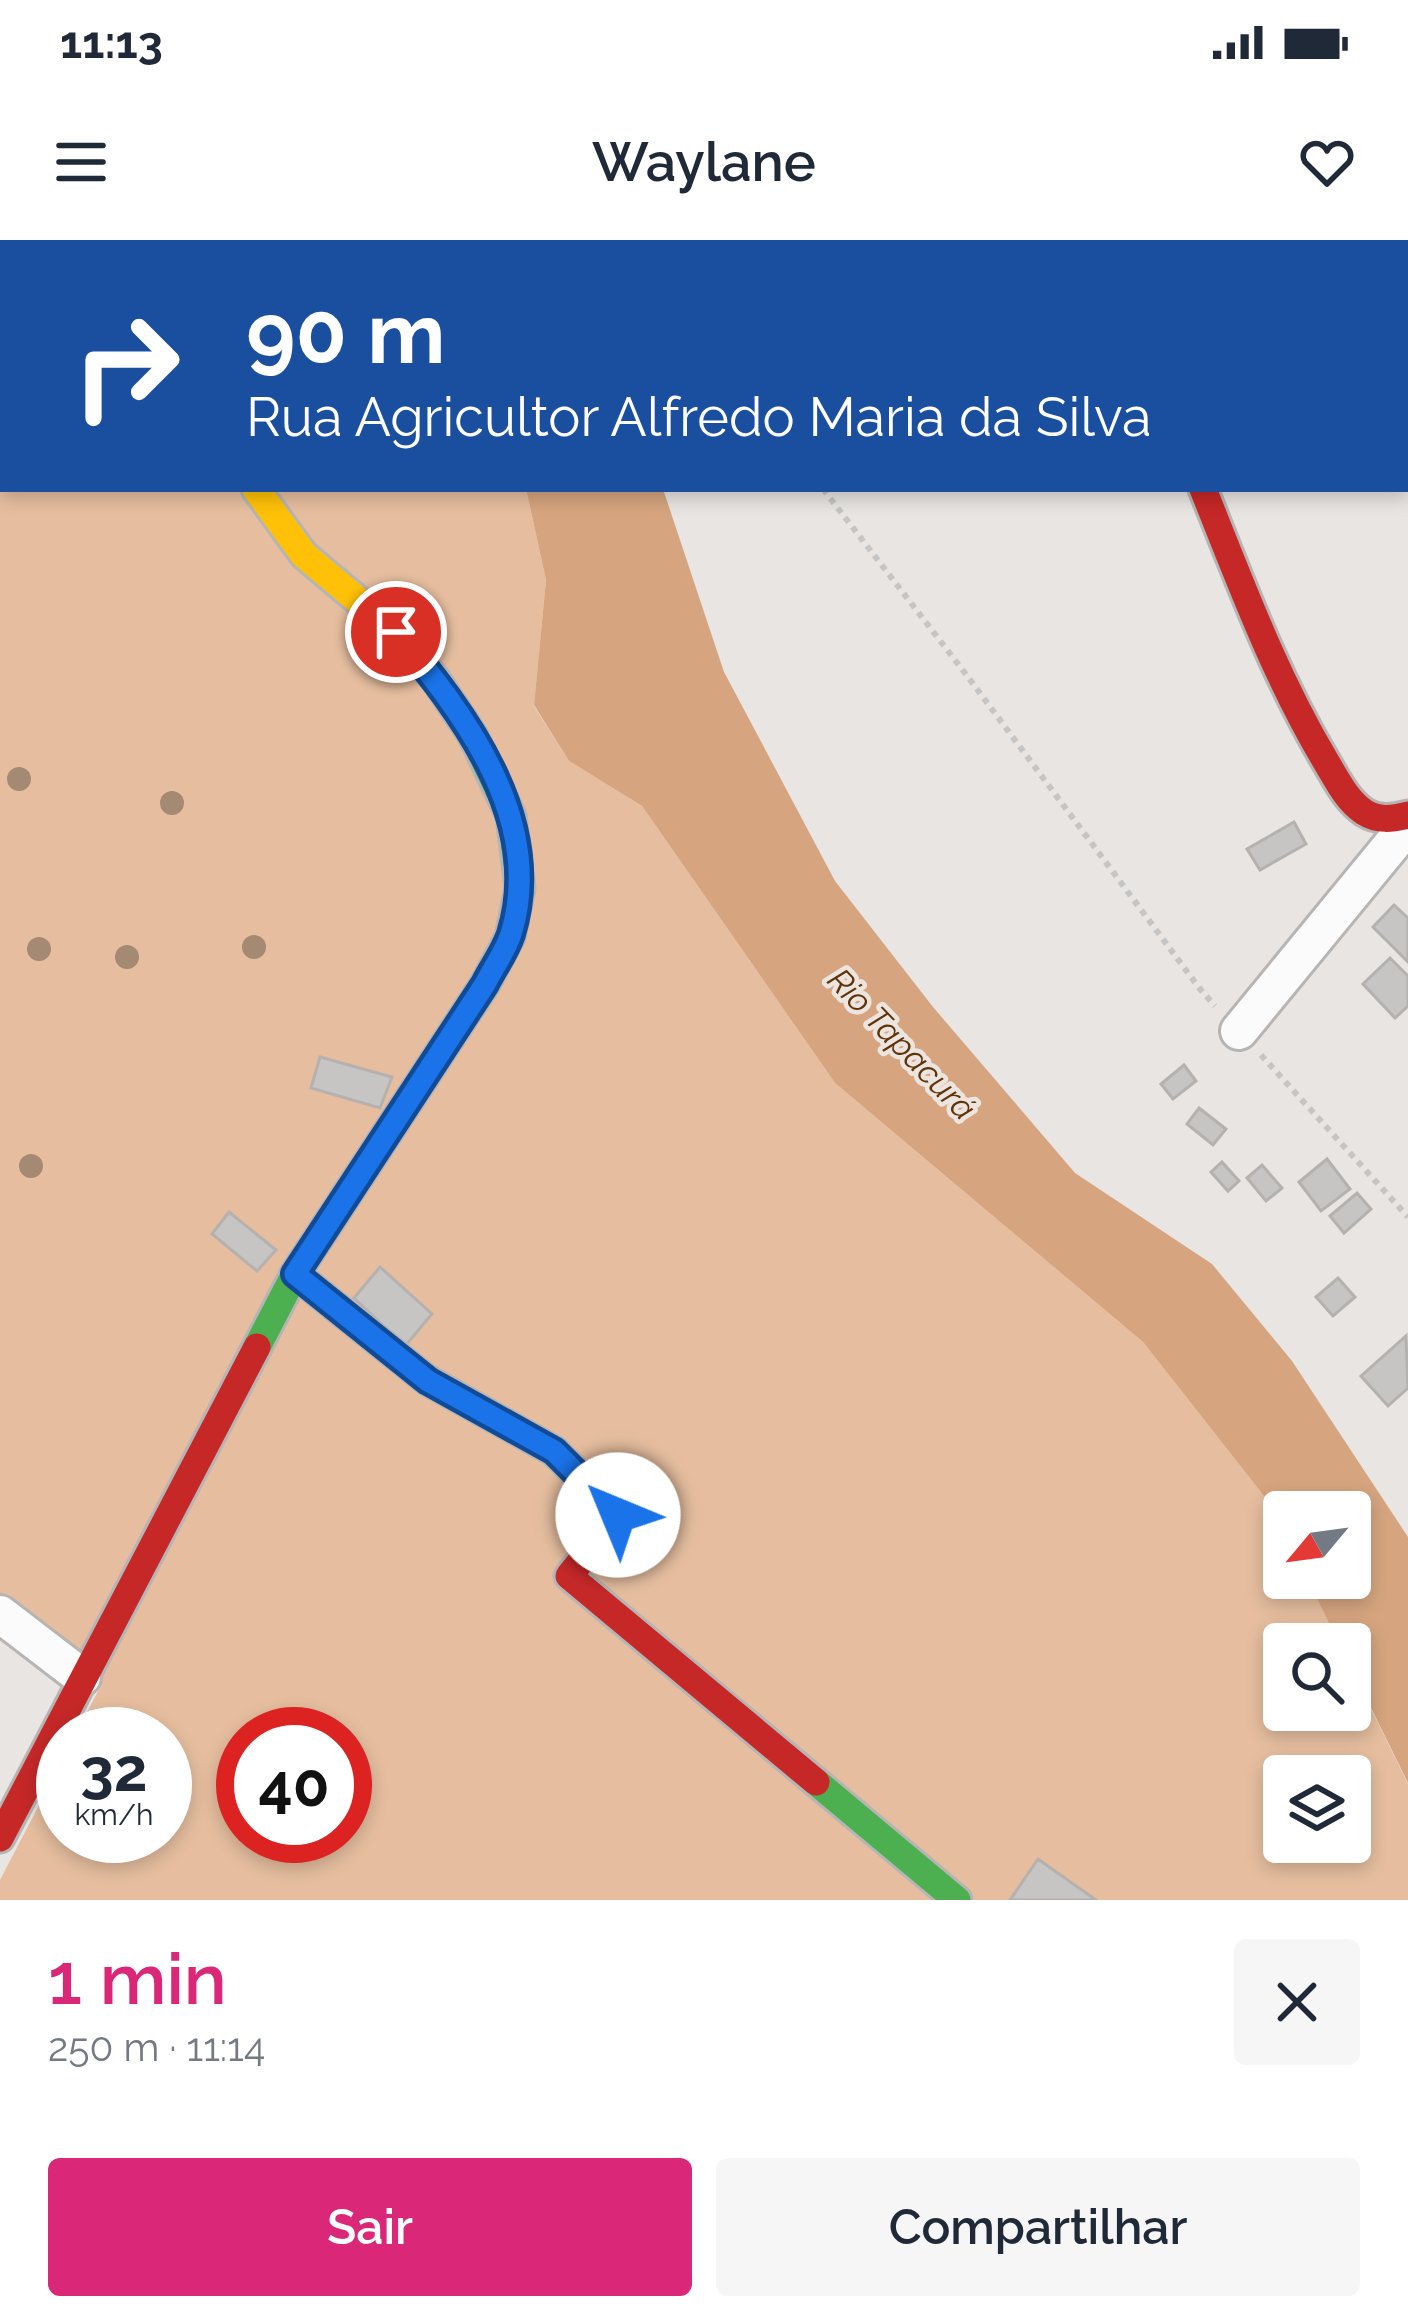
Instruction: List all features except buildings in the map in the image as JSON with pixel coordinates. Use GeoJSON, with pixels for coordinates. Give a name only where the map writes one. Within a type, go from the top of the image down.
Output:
{"type":"FeatureCollection","features":[{"type":"Feature","properties":{"kind":"street"},"geometry":{"type":"LineString","coordinates":[[0,1838],[295,1274],[485,984],[510,937],[520,888],[512,816],[473,736],[436,680],[396,632],[304,555],[258,492]]}},
{"type":"Feature","properties":{"kind":"street"},"geometry":{"type":"LineString","coordinates":[[1204,492],[1276,666],[1329,767],[1365,814],[1391,821],[1408,815]]}},
{"type":"Feature","properties":{"kind":"street"},"geometry":{"type":"LineString","coordinates":[[1239,1031],[1408,825]]}},
{"type":"Feature","properties":{"kind":"street"},"geometry":{"type":"LineString","coordinates":[[295,1274],[428,1381],[554,1451],[618,1515],[569,1576],[957,1900]]}},
{"type":"Feature","properties":{"kind":"street"},"geometry":{"type":"LineString","coordinates":[[0,1614],[82,1676]]}},
{"type":"Feature","properties":{"kind":"path"},"geometry":{"type":"LineString","coordinates":[[825,492],[1200,989],[1408,1216]]}},
{"type":"Feature","properties":{"kind":"shaded area"},"geometry":{"type":"Polygon","coordinates":[[[0,492],[527,492],[546,580],[534,706],[569,761],[642,806],[835,1083],[1143,1342],[1263,1495],[1263,1599],[1317,1599],[1329,1623],[1263,1623],[1263,1731],[1371,1731],[1371,1709],[1408,1784],[1408,1900],[0,1900],[0,1880],[36,1811],[36,1863],[192,1863],[192,1707],[90,1707],[100,1687],[0,1608],[0,492]]]}},
{"type":"Feature","properties":{"kind":"water","name":"Rio Tapacurá"},"geometry":{"type":"Polygon","coordinates":[[[527,492],[664,492],[724,672],[835,881],[933,1007],[1075,1173],[1212,1264],[1292,1361],[1408,1537],[1408,1783],[1371,1708],[1371,1623],[1329,1623],[1317,1599],[1371,1599],[1371,1491],[1263,1491],[1263,1495],[1143,1342],[835,1083],[642,806],[569,761],[534,705],[546,580],[527,492]]]}},
{"type":"Feature","properties":{"kind":"traffic: fast"},"geometry":{"type":"LineString","coordinates":[[257,1347],[295,1274],[485,984],[510,937],[520,888],[511,816],[473,736],[436,680],[392,629]]}},
{"type":"Feature","properties":{"kind":"traffic: fast"},"geometry":{"type":"LineString","coordinates":[[816,1782],[957,1900]]}},
{"type":"Feature","properties":{"kind":"traffic: slow"},"geometry":{"type":"LineString","coordinates":[[258,492],[304,555],[392,629]]}},
{"type":"Feature","properties":{"kind":"traffic: jam"},"geometry":{"type":"LineString","coordinates":[[1204,492],[1274,661],[1337,781],[1369,815],[1408,815]]}},
{"type":"Feature","properties":{"kind":"traffic: jam"},"geometry":{"type":"LineString","coordinates":[[295,1274],[427,1380],[554,1451],[618,1515],[569,1576],[816,1782]]}},
{"type":"Feature","properties":{"kind":"traffic: jam"},"geometry":{"type":"LineString","coordinates":[[0,1838],[257,1347]]}},
{"type":"Feature","properties":{"kind":"route"},"geometry":{"type":"LineString","coordinates":[[396,632],[436,680],[494,776],[512,816],[520,888],[510,937],[485,984],[295,1274],[428,1381],[554,1451],[618,1515]]}}]}
